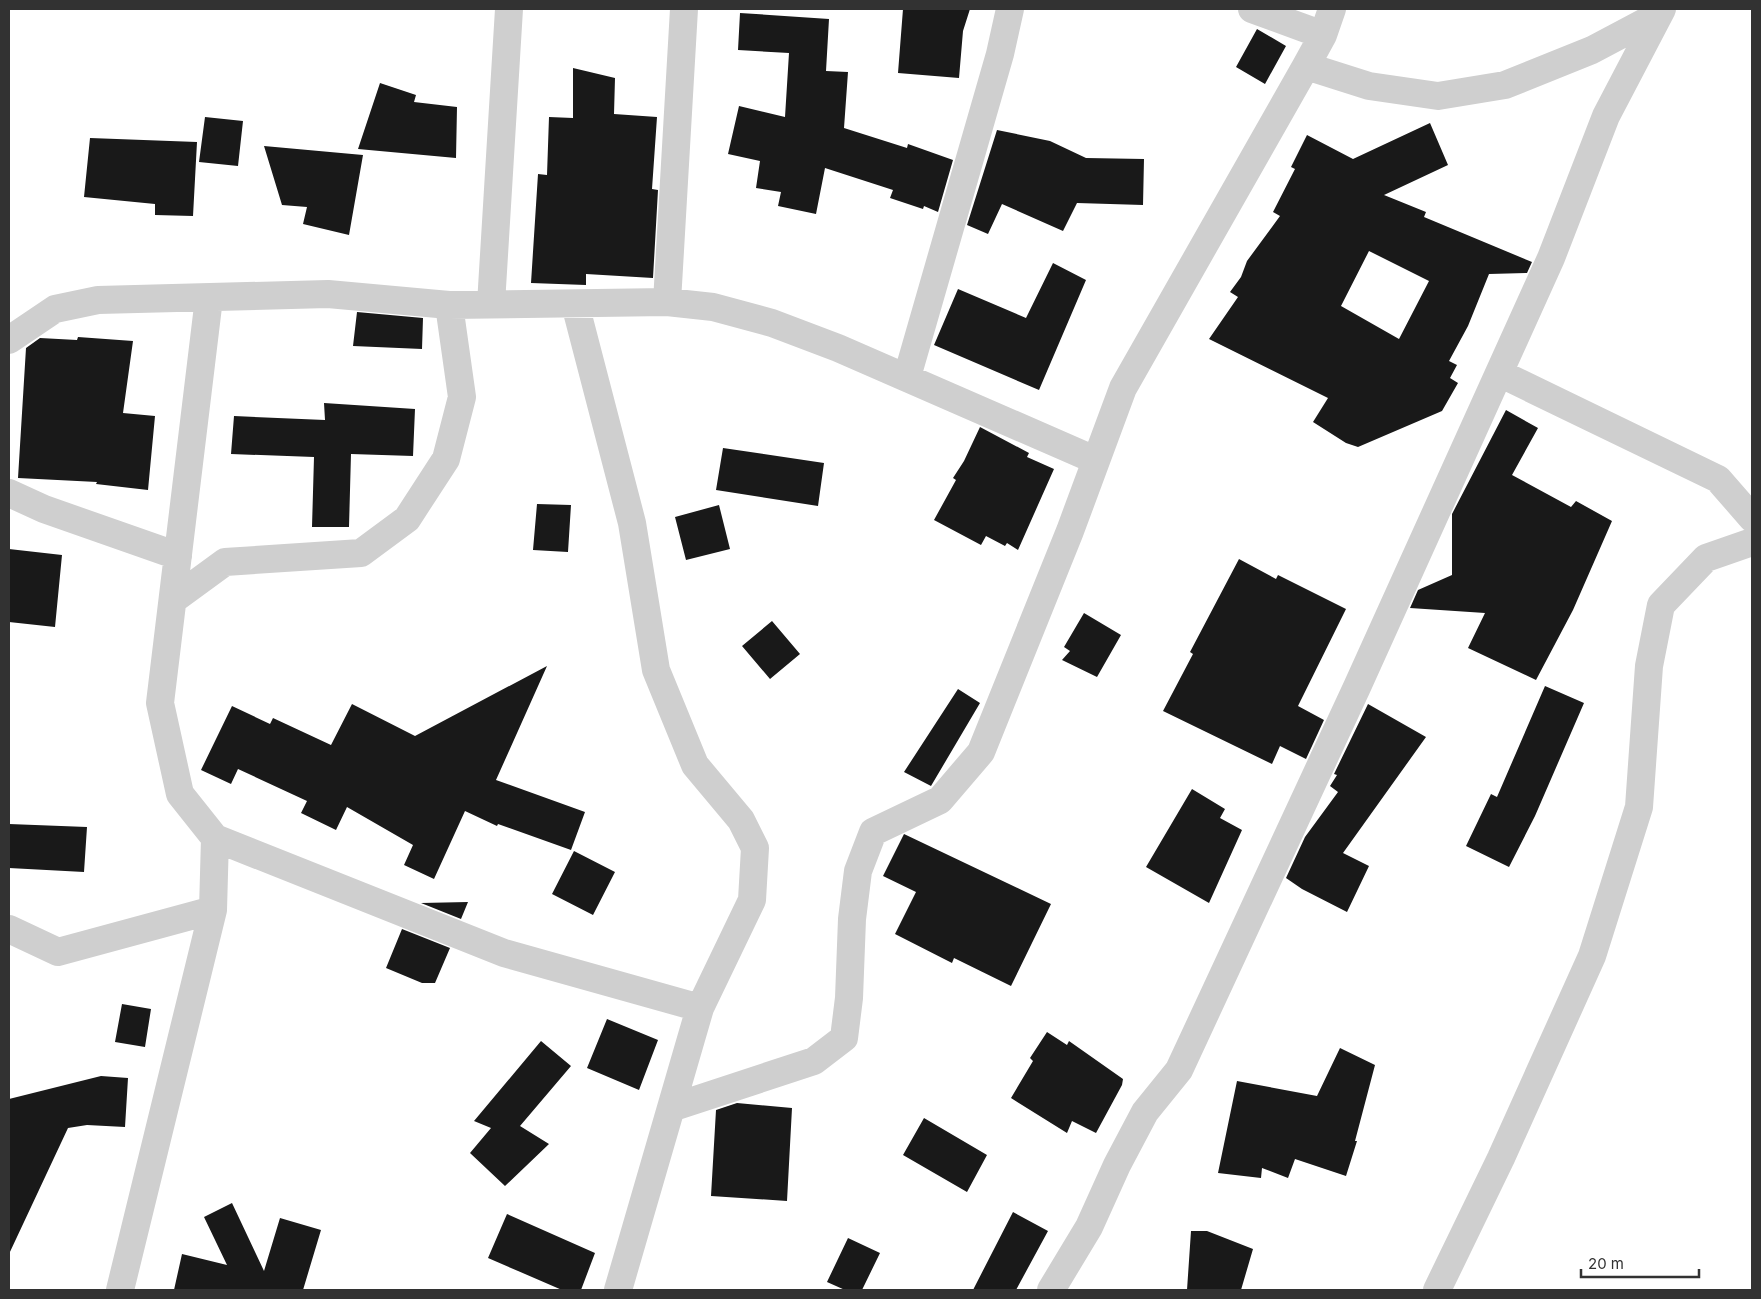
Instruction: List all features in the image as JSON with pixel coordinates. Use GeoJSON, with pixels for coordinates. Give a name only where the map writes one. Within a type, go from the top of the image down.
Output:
{"type":"FeatureCollection","features":[{"type":"Feature","properties":{"kind":"street"},"geometry":{"type":"LineString","coordinates":[[491,304],[509,9]]}},
{"type":"Feature","properties":{"kind":"street"},"geometry":{"type":"LineString","coordinates":[[667,302],[684,9]]}},
{"type":"Feature","properties":{"kind":"street"},"geometry":{"type":"LineString","coordinates":[[908,377],[1000,54],[1010,9]]}},
{"type":"Feature","properties":{"kind":"street"},"geometry":{"type":"LineString","coordinates":[[1252,9],[1323,35]]}},
{"type":"Feature","properties":{"kind":"street"},"geometry":{"type":"LineString","coordinates":[[671,1108],[814,1061],[844,1038],[850,998],[852,918],[858,871],[873,832],[940,800],[981,752],[1070,531],[1122,388],[1306,66],[1323,35],[1332,9]]}},
{"type":"Feature","properties":{"kind":"street"},"geometry":{"type":"LineString","coordinates":[[1306,66],[1369,86],[1438,96],[1505,85],[1592,50],[1660,12]]}},
{"type":"Feature","properties":{"kind":"street"},"geometry":{"type":"LineString","coordinates":[[1051,1290],[1089,1227],[1145,1112],[1178,1070],[1357,687],[1552,258],[1606,116],[1660,12]]}},
{"type":"Feature","properties":{"kind":"street"},"geometry":{"type":"LineString","coordinates":[[9,340],[55,309],[98,300],[328,294],[449,305],[667,302],[713,307],[772,323],[838,348],[1095,460]]}},
{"type":"Feature","properties":{"kind":"street"},"geometry":{"type":"LineString","coordinates":[[209,298],[160,702],[180,794],[215,838],[504,953],[700,1008]]}},
{"type":"Feature","properties":{"kind":"street"},"geometry":{"type":"LineString","coordinates":[[575,304],[632,523],[656,670],[695,765],[741,820],[755,848],[752,900],[700,1008],[618,1290]]}},
{"type":"Feature","properties":{"kind":"street"},"geometry":{"type":"LineString","coordinates":[[173,600],[226,562],[361,553],[407,519],[446,459],[462,397],[449,305]]}},
{"type":"Feature","properties":{"kind":"street"},"geometry":{"type":"LineString","coordinates":[[1499,373],[1718,479],[1752,518]]}},
{"type":"Feature","properties":{"kind":"street"},"geometry":{"type":"LineString","coordinates":[[9,493],[44,509],[178,556]]}},
{"type":"Feature","properties":{"kind":"street"},"geometry":{"type":"LineString","coordinates":[[1437,1290],[1501,1158],[1592,956],[1639,807],[1649,666],[1661,605],[1706,558],[1752,542]]}},
{"type":"Feature","properties":{"kind":"street"},"geometry":{"type":"LineString","coordinates":[[120,1290],[213,910],[215,838]]}},
{"type":"Feature","properties":{"kind":"street"},"geometry":{"type":"LineString","coordinates":[[9,929],[58,952],[213,910]]}},
{"type":"Feature","properties":{"kind":"building"},"geometry":{"type":"Polygon","coordinates":[[[903,9],[970,9],[963,31],[959,78],[898,73],[903,9]]]}},
{"type":"Feature","properties":{"kind":"building"},"geometry":{"type":"Polygon","coordinates":[[[740,13],[829,19],[826,71],[848,72],[844,128],[907,148],[908,144],[953,160],[938,212],[924,206],[923,209],[890,198],[893,190],[825,168],[816,214],[778,206],[781,192],[756,188],[760,161],[728,154],[739,106],[785,117],[789,53],[738,50],[740,13]]]}},
{"type":"Feature","properties":{"kind":"building"},"geometry":{"type":"Polygon","coordinates":[[[1257,29],[1286,46],[1265,84],[1236,67],[1257,29]]]}},
{"type":"Feature","properties":{"kind":"building"},"geometry":{"type":"Polygon","coordinates":[[[573,68],[615,78],[614,114],[657,117],[652,189],[658,190],[653,278],[586,274],[586,285],[531,283],[538,174],[547,175],[549,117],[573,118],[573,68]]]}},
{"type":"Feature","properties":{"kind":"building"},"geometry":{"type":"Polygon","coordinates":[[[380,83],[416,95],[414,102],[457,107],[456,158],[358,149],[380,83]]]}},
{"type":"Feature","properties":{"kind":"building"},"geometry":{"type":"Polygon","coordinates":[[[205,117],[243,121],[238,166],[199,162],[205,117]]]}},
{"type":"Feature","properties":{"kind":"building"},"geometry":{"type":"Polygon","coordinates":[[[1430,123],[1448,165],[1384,195],[1426,212],[1424,217],[1532,262],[1527,273],[1489,274],[1468,326],[1449,361],[1457,365],[1450,378],[1458,383],[1442,411],[1358,447],[1346,443],[1313,422],[1328,398],[1209,339],[1238,297],[1230,292],[1241,277],[1247,261],[1280,216],[1273,212],[1295,169],[1291,167],[1307,135],[1353,159],[1430,123]],[[1369,251],[1341,306],[1399,339],[1429,281],[1369,251]]]}},
{"type":"Feature","properties":{"kind":"building"},"geometry":{"type":"Polygon","coordinates":[[[997,130],[1050,141],[1086,158],[1144,159],[1143,205],[1077,203],[1063,231],[1002,204],[988,234],[967,225],[997,130]]]}},
{"type":"Feature","properties":{"kind":"building"},"geometry":{"type":"Polygon","coordinates":[[[90,138],[197,142],[193,216],[155,215],[155,204],[84,197],[90,138]]]}},
{"type":"Feature","properties":{"kind":"building"},"geometry":{"type":"Polygon","coordinates":[[[264,146],[363,155],[349,235],[303,224],[307,207],[282,205],[264,146]]]}},
{"type":"Feature","properties":{"kind":"building"},"geometry":{"type":"Polygon","coordinates":[[[1053,263],[1086,280],[1039,390],[934,345],[958,289],[1026,318],[1053,263]]]}},
{"type":"Feature","properties":{"kind":"building"},"geometry":{"type":"Polygon","coordinates":[[[357,312],[423,318],[422,349],[353,346],[357,312]]]}},
{"type":"Feature","properties":{"kind":"building"},"geometry":{"type":"Polygon","coordinates":[[[78,337],[133,341],[123,413],[155,416],[148,490],[96,484],[97,482],[18,478],[26,348],[40,338],[77,340],[78,337]]]}},
{"type":"Feature","properties":{"kind":"building"},"geometry":{"type":"Polygon","coordinates":[[[324,403],[415,409],[413,456],[351,454],[349,527],[312,527],[314,457],[231,454],[234,416],[325,420],[324,403]]]}},
{"type":"Feature","properties":{"kind":"building"},"geometry":{"type":"Polygon","coordinates":[[[1506,410],[1538,428],[1512,475],[1571,507],[1576,501],[1612,521],[1573,610],[1536,680],[1468,648],[1485,613],[1410,608],[1418,590],[1452,575],[1452,514],[1506,410]]]}},
{"type":"Feature","properties":{"kind":"building"},"geometry":{"type":"Polygon","coordinates":[[[980,427],[1029,453],[1027,457],[1054,469],[1018,550],[1007,543],[1005,546],[986,536],[981,545],[934,520],[956,480],[953,478],[964,461],[980,427]]]}},
{"type":"Feature","properties":{"kind":"building"},"geometry":{"type":"Polygon","coordinates":[[[723,448],[824,463],[818,506],[716,490],[723,448]]]}},
{"type":"Feature","properties":{"kind":"building"},"geometry":{"type":"Polygon","coordinates":[[[537,504],[571,505],[568,552],[533,550],[537,504]]]}},
{"type":"Feature","properties":{"kind":"building"},"geometry":{"type":"Polygon","coordinates":[[[719,505],[730,549],[686,560],[675,517],[719,505]]]}},
{"type":"Feature","properties":{"kind":"building"},"geometry":{"type":"Polygon","coordinates":[[[9,549],[62,555],[55,627],[9,622],[9,549]]]}},
{"type":"Feature","properties":{"kind":"building"},"geometry":{"type":"Polygon","coordinates":[[[1239,559],[1276,579],[1278,575],[1346,609],[1298,706],[1324,720],[1306,759],[1280,746],[1272,764],[1163,711],[1193,654],[1190,652],[1239,559]]]}},
{"type":"Feature","properties":{"kind":"building"},"geometry":{"type":"Polygon","coordinates":[[[1084,613],[1121,635],[1097,677],[1062,660],[1070,651],[1064,647],[1084,613]]]}},
{"type":"Feature","properties":{"kind":"building"},"geometry":{"type":"Polygon","coordinates":[[[772,621],[800,654],[770,679],[742,646],[772,621]]]}},
{"type":"Feature","properties":{"kind":"building"},"geometry":{"type":"Polygon","coordinates":[[[547,666],[496,780],[585,812],[571,850],[498,824],[497,826],[465,811],[434,879],[404,865],[413,845],[347,807],[336,830],[301,813],[307,801],[238,769],[231,784],[201,770],[232,706],[270,724],[273,718],[331,745],[352,704],[415,736],[547,666]]]}},
{"type":"Feature","properties":{"kind":"building"},"geometry":{"type":"Polygon","coordinates":[[[1545,686],[1584,703],[1535,816],[1509,867],[1466,846],[1491,794],[1497,797],[1545,686]]]}},
{"type":"Feature","properties":{"kind":"building"},"geometry":{"type":"Polygon","coordinates":[[[958,689],[980,703],[931,786],[904,772],[958,689]]]}},
{"type":"Feature","properties":{"kind":"building"},"geometry":{"type":"Polygon","coordinates":[[[1368,704],[1426,737],[1343,853],[1369,866],[1347,912],[1302,889],[1286,878],[1305,837],[1338,792],[1330,786],[1337,775],[1334,774],[1368,704]]]}},
{"type":"Feature","properties":{"kind":"building"},"geometry":{"type":"Polygon","coordinates":[[[1192,789],[1225,809],[1220,818],[1242,830],[1209,903],[1146,867],[1192,789]]]}},
{"type":"Feature","properties":{"kind":"building"},"geometry":{"type":"Polygon","coordinates":[[[9,824],[87,827],[84,872],[9,868],[9,824]]]}},
{"type":"Feature","properties":{"kind":"building"},"geometry":{"type":"Polygon","coordinates":[[[904,834],[1051,904],[1011,986],[954,958],[952,963],[895,934],[916,892],[883,876],[904,834]]]}},
{"type":"Feature","properties":{"kind":"building"},"geometry":{"type":"Polygon","coordinates":[[[574,851],[615,872],[593,915],[552,894],[574,851]]]}},
{"type":"Feature","properties":{"kind":"building"},"geometry":{"type":"Polygon","coordinates":[[[468,902],[461,919],[421,903],[468,902]]]}},
{"type":"Feature","properties":{"kind":"building"},"geometry":{"type":"Polygon","coordinates":[[[402,929],[450,948],[435,983],[422,983],[386,968],[402,929]]]}},
{"type":"Feature","properties":{"kind":"building"},"geometry":{"type":"Polygon","coordinates":[[[122,1004],[151,1009],[145,1047],[115,1042],[122,1004]]]}},
{"type":"Feature","properties":{"kind":"building"},"geometry":{"type":"Polygon","coordinates":[[[607,1019],[658,1040],[639,1090],[587,1068],[607,1019]]]}},
{"type":"Feature","properties":{"kind":"building"},"geometry":{"type":"Polygon","coordinates":[[[1047,1032],[1067,1045],[1069,1041],[1123,1079],[1122,1085],[1096,1133],[1072,1121],[1067,1133],[1011,1098],[1033,1061],[1030,1058],[1047,1032]]]}},
{"type":"Feature","properties":{"kind":"building"},"geometry":{"type":"Polygon","coordinates":[[[541,1041],[571,1066],[520,1126],[549,1144],[505,1186],[470,1153],[491,1128],[474,1121],[541,1041]]]}},
{"type":"Feature","properties":{"kind":"building"},"geometry":{"type":"Polygon","coordinates":[[[1340,1048],[1375,1065],[1355,1141],[1357,1141],[1346,1176],[1295,1159],[1288,1178],[1262,1168],[1261,1178],[1218,1173],[1237,1081],[1317,1096],[1340,1048]]]}},
{"type":"Feature","properties":{"kind":"building"},"geometry":{"type":"Polygon","coordinates":[[[101,1076],[128,1078],[125,1127],[87,1125],[68,1128],[9,1254],[9,1099],[101,1076]]]}},
{"type":"Feature","properties":{"kind":"building"},"geometry":{"type":"Polygon","coordinates":[[[737,1103],[792,1108],[787,1201],[711,1196],[716,1110],[737,1103]]]}},
{"type":"Feature","properties":{"kind":"building"},"geometry":{"type":"Polygon","coordinates":[[[924,1118],[987,1155],[967,1192],[903,1155],[924,1118]]]}},
{"type":"Feature","properties":{"kind":"building"},"geometry":{"type":"Polygon","coordinates":[[[232,1203],[264,1271],[280,1218],[321,1230],[303,1290],[174,1290],[182,1254],[227,1265],[204,1217],[232,1203]]]}},
{"type":"Feature","properties":{"kind":"building"},"geometry":{"type":"Polygon","coordinates":[[[1013,1212],[1048,1231],[1016,1290],[973,1290],[1013,1212]]]}},
{"type":"Feature","properties":{"kind":"building"},"geometry":{"type":"Polygon","coordinates":[[[507,1214],[595,1253],[581,1290],[562,1290],[488,1258],[507,1214]]]}},
{"type":"Feature","properties":{"kind":"building"},"geometry":{"type":"Polygon","coordinates":[[[1191,1231],[1207,1231],[1253,1249],[1241,1290],[1187,1290],[1191,1231]]]}},
{"type":"Feature","properties":{"kind":"building"},"geometry":{"type":"Polygon","coordinates":[[[848,1238],[880,1253],[862,1290],[845,1290],[827,1282],[848,1238]]]}}]}
